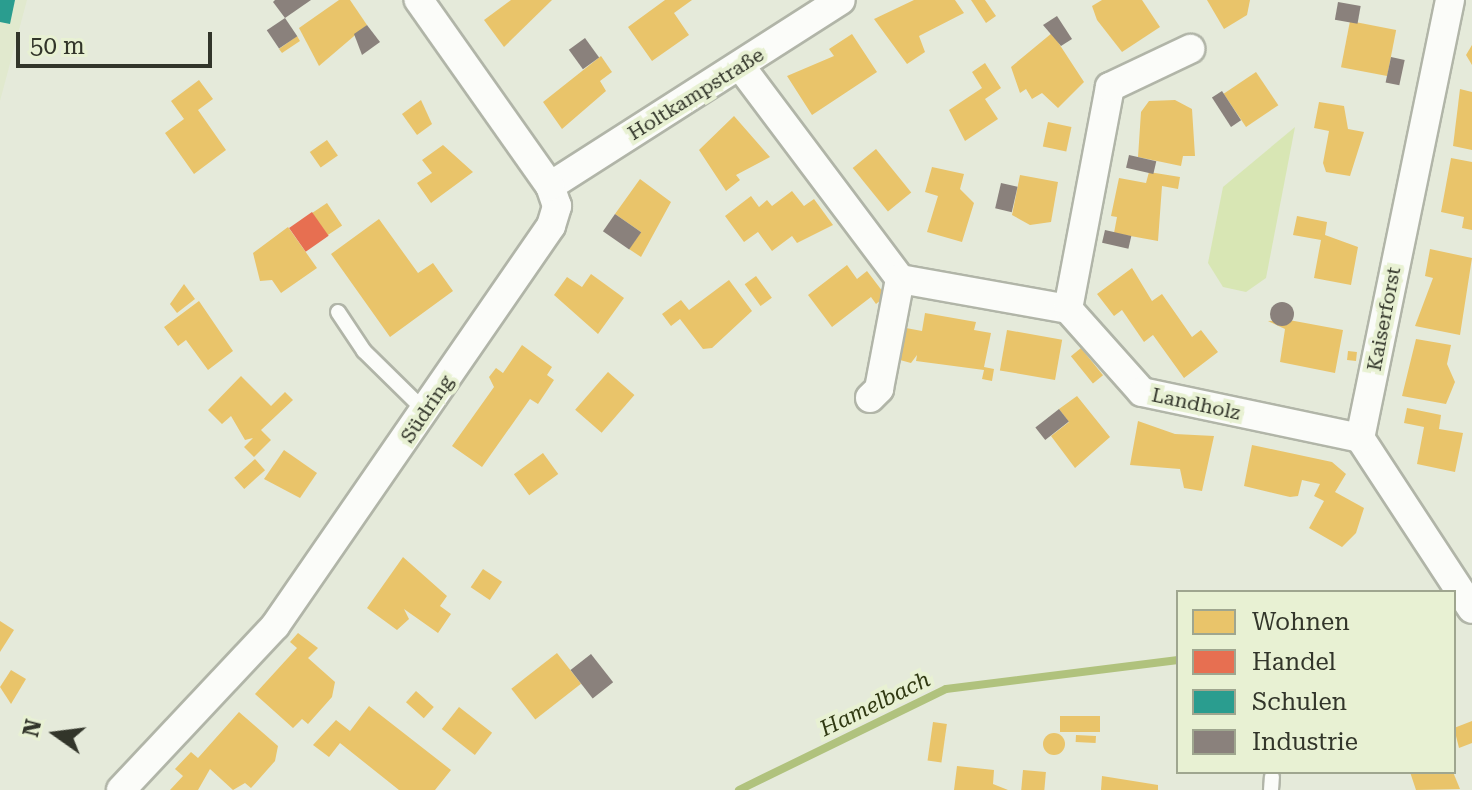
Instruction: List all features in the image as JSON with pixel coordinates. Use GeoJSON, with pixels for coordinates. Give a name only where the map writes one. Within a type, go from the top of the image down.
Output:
{"type":"FeatureCollection","features":[{"type":"Feature","properties":{"kind":"street"},"geometry":{"type":"LineString","coordinates":[[419,0],[550,186]]}},
{"type":"Feature","properties":{"kind":"street","name":"Holtkampstraße"},"geometry":{"type":"LineString","coordinates":[[550,186],[741,67],[841,0]]}},
{"type":"Feature","properties":{"kind":"street","name":"Kaiserforst"},"geometry":{"type":"LineString","coordinates":[[1360,438],[1450,0]]}},
{"type":"Feature","properties":{"kind":"street"},"geometry":{"type":"LineString","coordinates":[[741,67],[900,279],[1068,309],[1110,87],[1190,49]]}},
{"type":"Feature","properties":{"kind":"street","name":"Südring"},"geometry":{"type":"LineString","coordinates":[[121,790],[275,626],[551,226],[557,206],[550,186]]}},
{"type":"Feature","properties":{"kind":"street"},"geometry":{"type":"LineString","coordinates":[[870,398],[879,389],[900,279]]}},
{"type":"Feature","properties":{"kind":"street","name":"Landholz"},"geometry":{"type":"LineString","coordinates":[[1068,309],[1142,392],[1360,438]]}},
{"type":"Feature","properties":{"kind":"street"},"geometry":{"type":"LineString","coordinates":[[1360,438],[1472,609]]}},
{"type":"Feature","properties":{"kind":"lane"},"geometry":{"type":"LineString","coordinates":[[338,312],[364,351],[425,411]]}},
{"type":"Feature","properties":{"kind":"shaded area"},"geometry":{"type":"Polygon","coordinates":[[[0,0],[27,0],[0,101],[0,0]]]}},
{"type":"Feature","properties":{"kind":"green space"},"geometry":{"type":"Polygon","coordinates":[[[1295,127],[1266,278],[1246,292],[1223,287],[1208,263],[1223,187],[1295,127]]]}},
{"type":"Feature","properties":{"kind":"building: Wohnen"},"geometry":{"type":"Polygon","coordinates":[[[339,0],[350,0],[367,25],[319,66],[299,28],[339,0]]]}},
{"type":"Feature","properties":{"kind":"building: Wohnen"},"geometry":{"type":"Polygon","coordinates":[[[511,0],[552,0],[504,47],[484,20],[511,0]]]}},
{"type":"Feature","properties":{"kind":"building: Wohnen"},"geometry":{"type":"Polygon","coordinates":[[[665,0],[692,0],[674,13],[689,35],[652,61],[628,27],[665,0]]]}},
{"type":"Feature","properties":{"kind":"building: Wohnen"},"geometry":{"type":"Polygon","coordinates":[[[914,0],[955,0],[964,13],[919,36],[925,52],[907,64],[874,19],[914,0]]]}},
{"type":"Feature","properties":{"kind":"building: Wohnen"},"geometry":{"type":"Polygon","coordinates":[[[971,0],[985,0],[996,16],[986,23],[971,0]]]}},
{"type":"Feature","properties":{"kind":"building: Wohnen"},"geometry":{"type":"Polygon","coordinates":[[[1102,0],[1142,0],[1160,27],[1122,52],[1097,20],[1092,6],[1102,0]]]}},
{"type":"Feature","properties":{"kind":"building: Wohnen"},"geometry":{"type":"Polygon","coordinates":[[[1207,0],[1250,0],[1247,15],[1224,29],[1207,0]]]}},
{"type":"Feature","properties":{"kind":"building: Wohnen"},"geometry":{"type":"Polygon","coordinates":[[[1350,21],[1396,30],[1387,76],[1341,67],[1350,21]]]}},
{"type":"Feature","properties":{"kind":"building: Wohnen"},"geometry":{"type":"Polygon","coordinates":[[[1052,33],[1084,82],[1058,108],[1042,93],[1032,99],[1026,89],[1020,93],[1011,67],[1052,33]]]}},
{"type":"Feature","properties":{"kind":"building: Wohnen"},"geometry":{"type":"Polygon","coordinates":[[[852,34],[877,72],[812,115],[787,76],[834,56],[829,49],[852,34]]]}},
{"type":"Feature","properties":{"kind":"building: Wohnen"},"geometry":{"type":"Polygon","coordinates":[[[297,36],[300,41],[282,53],[279,49],[297,36]]]}},
{"type":"Feature","properties":{"kind":"building: Wohnen"},"geometry":{"type":"Polygon","coordinates":[[[1472,45],[1472,65],[1466,55],[1472,45]]]}},
{"type":"Feature","properties":{"kind":"building: Wohnen"},"geometry":{"type":"Polygon","coordinates":[[[601,56],[612,72],[600,81],[606,91],[562,129],[543,102],[601,56]]]}},
{"type":"Feature","properties":{"kind":"building: Wohnen"},"geometry":{"type":"Polygon","coordinates":[[[985,63],[1001,88],[985,99],[998,119],[965,141],[949,110],[982,88],[972,72],[985,63]]]}},
{"type":"Feature","properties":{"kind":"building: Wohnen"},"geometry":{"type":"Polygon","coordinates":[[[1256,72],[1278,105],[1246,127],[1224,94],[1256,72]]]}},
{"type":"Feature","properties":{"kind":"building: Wohnen"},"geometry":{"type":"Polygon","coordinates":[[[199,80],[213,99],[198,110],[226,150],[194,174],[165,133],[184,119],[171,101],[199,80]]]}},
{"type":"Feature","properties":{"kind":"building: Wohnen"},"geometry":{"type":"Polygon","coordinates":[[[1460,89],[1472,92],[1472,150],[1453,146],[1460,89]]]}},
{"type":"Feature","properties":{"kind":"building: Wohnen"},"geometry":{"type":"Polygon","coordinates":[[[421,100],[432,124],[417,135],[402,114],[421,100]]]}},
{"type":"Feature","properties":{"kind":"building: Wohnen"},"geometry":{"type":"Polygon","coordinates":[[[1175,100],[1192,109],[1195,156],[1183,156],[1181,166],[1138,157],[1141,112],[1149,101],[1175,100]]]}},
{"type":"Feature","properties":{"kind":"building: Wohnen"},"geometry":{"type":"Polygon","coordinates":[[[1319,102],[1344,106],[1348,129],[1364,132],[1350,176],[1326,172],[1323,163],[1329,131],[1314,128],[1319,102]]]}},
{"type":"Feature","properties":{"kind":"building: Wohnen"},"geometry":{"type":"Polygon","coordinates":[[[734,116],[770,157],[736,175],[740,180],[726,191],[699,150],[734,116]]]}},
{"type":"Feature","properties":{"kind":"building: Wohnen"},"geometry":{"type":"Polygon","coordinates":[[[1048,122],[1071,127],[1066,151],[1043,146],[1048,122]]]}},
{"type":"Feature","properties":{"kind":"building: Wohnen"},"geometry":{"type":"Polygon","coordinates":[[[327,140],[338,156],[321,168],[310,152],[327,140]]]}},
{"type":"Feature","properties":{"kind":"building: Wohnen"},"geometry":{"type":"Polygon","coordinates":[[[443,145],[473,172],[431,203],[417,183],[432,173],[422,160],[443,145]]]}},
{"type":"Feature","properties":{"kind":"building: Wohnen"},"geometry":{"type":"Polygon","coordinates":[[[876,149],[911,193],[888,211],[853,168],[876,149]]]}},
{"type":"Feature","properties":{"kind":"building: Wohnen"},"geometry":{"type":"Polygon","coordinates":[[[1451,158],[1472,162],[1472,230],[1462,228],[1464,217],[1441,212],[1451,158]]]}},
{"type":"Feature","properties":{"kind":"building: Wohnen"},"geometry":{"type":"Polygon","coordinates":[[[932,167],[964,174],[960,189],[974,203],[962,242],[927,232],[938,196],[925,192],[932,167]]]}},
{"type":"Feature","properties":{"kind":"building: Wohnen"},"geometry":{"type":"Polygon","coordinates":[[[1149,172],[1180,177],[1178,189],[1162,186],[1158,241],[1114,233],[1117,217],[1111,216],[1119,178],[1146,183],[1149,172]]]}},
{"type":"Feature","properties":{"kind":"building: Wohnen"},"geometry":{"type":"Polygon","coordinates":[[[1020,175],[1058,182],[1051,222],[1030,225],[1012,215],[1020,175]]]}},
{"type":"Feature","properties":{"kind":"building: Wohnen"},"geometry":{"type":"Polygon","coordinates":[[[640,179],[671,202],[641,257],[629,249],[641,232],[615,214],[640,179]]]}},
{"type":"Feature","properties":{"kind":"building: Wohnen"},"geometry":{"type":"Polygon","coordinates":[[[792,191],[804,206],[814,199],[833,225],[797,243],[792,236],[772,251],[758,232],[744,242],[725,216],[751,196],[759,207],[767,200],[772,206],[792,191]]]}},
{"type":"Feature","properties":{"kind":"building: Wohnen"},"geometry":{"type":"Polygon","coordinates":[[[327,203],[342,225],[327,235],[312,213],[327,203]]]}},
{"type":"Feature","properties":{"kind":"building: Wohnen"},"geometry":{"type":"Polygon","coordinates":[[[1297,216],[1327,222],[1325,235],[1358,247],[1351,285],[1314,278],[1321,240],[1293,235],[1297,216]]]}},
{"type":"Feature","properties":{"kind":"building: Wohnen"},"geometry":{"type":"Polygon","coordinates":[[[379,219],[418,273],[433,263],[453,291],[390,337],[331,254],[379,219]]]}},
{"type":"Feature","properties":{"kind":"building: Wohnen"},"geometry":{"type":"Polygon","coordinates":[[[288,227],[317,268],[281,293],[272,280],[260,281],[253,253],[288,227]]]}},
{"type":"Feature","properties":{"kind":"building: Wohnen"},"geometry":{"type":"Polygon","coordinates":[[[1430,249],[1472,258],[1460,335],[1415,326],[1433,278],[1425,276],[1430,249]]]}},
{"type":"Feature","properties":{"kind":"building: Wohnen"},"geometry":{"type":"Polygon","coordinates":[[[847,265],[857,279],[867,271],[886,296],[876,304],[871,297],[832,327],[808,295],[847,265]]]}},
{"type":"Feature","properties":{"kind":"building: Wohnen"},"geometry":{"type":"Polygon","coordinates":[[[1132,268],[1152,301],[1162,294],[1192,337],[1201,330],[1218,352],[1184,378],[1153,335],[1144,342],[1122,310],[1114,316],[1097,294],[1132,268]]]}},
{"type":"Feature","properties":{"kind":"building: Wohnen"},"geometry":{"type":"Polygon","coordinates":[[[591,274],[624,298],[598,334],[554,295],[567,277],[582,287],[591,274]]]}},
{"type":"Feature","properties":{"kind":"building: Wohnen"},"geometry":{"type":"Polygon","coordinates":[[[756,276],[772,298],[761,306],[745,284],[756,276]]]}},
{"type":"Feature","properties":{"kind":"building: Wohnen"},"geometry":{"type":"Polygon","coordinates":[[[729,280],[752,311],[712,348],[703,349],[680,319],[671,326],[662,314],[681,300],[689,310],[729,280]]]}},
{"type":"Feature","properties":{"kind":"building: Wohnen"},"geometry":{"type":"Polygon","coordinates":[[[184,284],[195,299],[177,313],[170,304],[184,284]]]}},
{"type":"Feature","properties":{"kind":"building: Wohnen"},"geometry":{"type":"Polygon","coordinates":[[[199,301],[233,351],[208,370],[186,340],[178,346],[164,327],[199,301]]]}},
{"type":"Feature","properties":{"kind":"building: Wohnen"},"geometry":{"type":"Polygon","coordinates":[[[925,313],[976,322],[974,330],[991,333],[984,367],[994,369],[992,381],[982,379],[984,370],[916,361],[917,355],[911,363],[900,360],[906,328],[922,331],[925,313]]]}},
{"type":"Feature","properties":{"kind":"building: Wohnen"},"geometry":{"type":"Polygon","coordinates":[[[1289,320],[1343,330],[1335,373],[1280,362],[1285,329],[1268,321],[1289,320]]]}},
{"type":"Feature","properties":{"kind":"building: Wohnen"},"geometry":{"type":"Polygon","coordinates":[[[1007,330],[1062,340],[1055,380],[1000,370],[1007,330]]]}},
{"type":"Feature","properties":{"kind":"building: Wohnen"},"geometry":{"type":"Polygon","coordinates":[[[1416,339],[1451,345],[1447,364],[1455,382],[1446,404],[1402,396],[1416,339]]]}},
{"type":"Feature","properties":{"kind":"building: Wohnen"},"geometry":{"type":"Polygon","coordinates":[[[522,345],[552,367],[547,375],[554,380],[538,404],[530,399],[482,467],[452,446],[494,387],[489,377],[496,368],[503,373],[522,345]]]}},
{"type":"Feature","properties":{"kind":"building: Wohnen"},"geometry":{"type":"Polygon","coordinates":[[[1081,348],[1103,375],[1093,383],[1071,356],[1081,348]]]}},
{"type":"Feature","properties":{"kind":"building: Wohnen"},"geometry":{"type":"Polygon","coordinates":[[[1348,351],[1357,352],[1356,361],[1347,360],[1348,351]]]}},
{"type":"Feature","properties":{"kind":"building: Wohnen"},"geometry":{"type":"Polygon","coordinates":[[[608,372],[634,395],[602,433],[575,410],[608,372]]]}},
{"type":"Feature","properties":{"kind":"building: Wohnen"},"geometry":{"type":"Polygon","coordinates":[[[241,376],[271,406],[285,392],[293,400],[261,430],[271,440],[254,457],[244,447],[253,438],[245,440],[231,416],[222,424],[208,410],[241,376]]]}},
{"type":"Feature","properties":{"kind":"building: Wohnen"},"geometry":{"type":"Polygon","coordinates":[[[1077,396],[1110,437],[1075,468],[1051,436],[1069,422],[1059,409],[1077,396]]]}},
{"type":"Feature","properties":{"kind":"building: Wohnen"},"geometry":{"type":"Polygon","coordinates":[[[1407,408],[1441,415],[1439,429],[1463,433],[1455,472],[1417,464],[1424,427],[1404,423],[1407,408]]]}},
{"type":"Feature","properties":{"kind":"building: Wohnen"},"geometry":{"type":"Polygon","coordinates":[[[1138,421],[1175,434],[1214,436],[1202,491],[1184,488],[1180,469],[1130,465],[1138,421]]]}},
{"type":"Feature","properties":{"kind":"building: Wohnen"},"geometry":{"type":"Polygon","coordinates":[[[1252,445],[1332,462],[1346,474],[1335,492],[1364,508],[1356,533],[1342,547],[1309,528],[1324,501],[1314,496],[1320,484],[1302,480],[1298,496],[1290,497],[1244,486],[1252,445]]]}},
{"type":"Feature","properties":{"kind":"building: Wohnen"},"geometry":{"type":"Polygon","coordinates":[[[284,450],[317,473],[300,498],[264,479],[284,450]]]}},
{"type":"Feature","properties":{"kind":"building: Wohnen"},"geometry":{"type":"Polygon","coordinates":[[[543,453],[558,474],[529,495],[514,474],[543,453]]]}},
{"type":"Feature","properties":{"kind":"building: Wohnen"},"geometry":{"type":"Polygon","coordinates":[[[255,459],[265,470],[244,489],[234,478],[255,459]]]}},
{"type":"Feature","properties":{"kind":"building: Wohnen"},"geometry":{"type":"Polygon","coordinates":[[[403,557],[447,596],[440,606],[451,614],[438,633],[404,609],[409,619],[397,630],[367,608],[403,557]]]}},
{"type":"Feature","properties":{"kind":"building: Wohnen"},"geometry":{"type":"Polygon","coordinates":[[[483,569],[502,582],[490,600],[471,587],[483,569]]]}},
{"type":"Feature","properties":{"kind":"building: Wohnen"},"geometry":{"type":"Polygon","coordinates":[[[0,621],[14,630],[0,652],[0,621]]]}},
{"type":"Feature","properties":{"kind":"building: Wohnen"},"geometry":{"type":"Polygon","coordinates":[[[298,633],[318,648],[308,658],[335,682],[332,697],[308,724],[302,719],[293,728],[255,694],[297,648],[290,642],[298,633]]]}},
{"type":"Feature","properties":{"kind":"building: Wohnen"},"geometry":{"type":"Polygon","coordinates":[[[557,653],[581,684],[535,719],[511,689],[557,653]]]}},
{"type":"Feature","properties":{"kind":"building: Wohnen"},"geometry":{"type":"Polygon","coordinates":[[[11,670],[26,679],[11,704],[0,687],[11,670]]]}},
{"type":"Feature","properties":{"kind":"building: Wohnen"},"geometry":{"type":"Polygon","coordinates":[[[416,691],[434,707],[424,718],[406,702],[416,691]]]}},
{"type":"Feature","properties":{"kind":"building: Wohnen"},"geometry":{"type":"Polygon","coordinates":[[[369,706],[451,770],[435,790],[399,790],[340,743],[329,757],[313,745],[336,720],[350,731],[369,706]]]}},
{"type":"Feature","properties":{"kind":"building: Wohnen"},"geometry":{"type":"Polygon","coordinates":[[[459,707],[492,733],[475,755],[442,729],[459,707]]]}},
{"type":"Feature","properties":{"kind":"building: Wohnen"},"geometry":{"type":"Polygon","coordinates":[[[239,712],[278,746],[275,761],[251,788],[245,783],[233,790],[210,769],[198,790],[170,790],[183,776],[175,769],[191,752],[198,758],[239,712]]]}},
{"type":"Feature","properties":{"kind":"building: Wohnen"},"geometry":{"type":"Polygon","coordinates":[[[1060,716],[1100,716],[1100,732],[1060,732],[1060,716]]]}},
{"type":"Feature","properties":{"kind":"building: Wohnen"},"geometry":{"type":"Polygon","coordinates":[[[1472,721],[1472,743],[1459,748],[1456,727],[1472,721]]]}},
{"type":"Feature","properties":{"kind":"building: Wohnen"},"geometry":{"type":"Polygon","coordinates":[[[933,722],[947,724],[941,763],[928,761],[933,722]]]}},
{"type":"Feature","properties":{"kind":"building: Wohnen"},"geometry":{"type":"Polygon","coordinates":[[[1050,733],[1058,733],[1065,744],[1058,755],[1050,755],[1043,748],[1043,740],[1050,733]]]}},
{"type":"Feature","properties":{"kind":"building: Wohnen"},"geometry":{"type":"Polygon","coordinates":[[[1076,735],[1096,736],[1096,743],[1076,742],[1076,735]]]}},
{"type":"Feature","properties":{"kind":"building: Wohnen"},"geometry":{"type":"Polygon","coordinates":[[[957,766],[994,770],[993,784],[1008,790],[954,790],[957,766]]]}},
{"type":"Feature","properties":{"kind":"building: Wohnen"},"geometry":{"type":"Polygon","coordinates":[[[1023,770],[1046,772],[1044,790],[1021,790],[1023,770]]]}},
{"type":"Feature","properties":{"kind":"building: Wohnen"},"geometry":{"type":"Polygon","coordinates":[[[1411,774],[1454,774],[1460,789],[1416,790],[1411,774]]]}},
{"type":"Feature","properties":{"kind":"building: Wohnen"},"geometry":{"type":"Polygon","coordinates":[[[1102,776],[1158,785],[1158,790],[1101,790],[1102,776]]]}},
{"type":"Feature","properties":{"kind":"building: Handel"},"geometry":{"type":"Polygon","coordinates":[[[312,212],[329,236],[306,252],[289,228],[312,212]]]}},
{"type":"Feature","properties":{"kind":"building: Schulen"},"geometry":{"type":"Polygon","coordinates":[[[0,0],[15,0],[10,24],[0,22],[0,0]]]}},
{"type":"Feature","properties":{"kind":"building: Industrie"},"geometry":{"type":"Polygon","coordinates":[[[275,0],[311,0],[285,18],[273,2],[275,0]]]}},
{"type":"Feature","properties":{"kind":"building: Industrie"},"geometry":{"type":"Polygon","coordinates":[[[1338,2],[1361,6],[1358,24],[1335,20],[1338,2]]]}},
{"type":"Feature","properties":{"kind":"building: Industrie"},"geometry":{"type":"Polygon","coordinates":[[[1057,16],[1072,39],[1061,46],[1043,25],[1057,16]]]}},
{"type":"Feature","properties":{"kind":"building: Industrie"},"geometry":{"type":"Polygon","coordinates":[[[285,18],[297,36],[279,49],[267,30],[285,18]]]}},
{"type":"Feature","properties":{"kind":"building: Industrie"},"geometry":{"type":"Polygon","coordinates":[[[367,25],[380,42],[362,55],[354,34],[367,25]]]}},
{"type":"Feature","properties":{"kind":"building: Industrie"},"geometry":{"type":"Polygon","coordinates":[[[585,38],[599,57],[583,69],[569,50],[585,38]]]}},
{"type":"Feature","properties":{"kind":"building: Industrie"},"geometry":{"type":"Polygon","coordinates":[[[1391,57],[1405,60],[1399,85],[1386,82],[1391,57]]]}},
{"type":"Feature","properties":{"kind":"building: Industrie"},"geometry":{"type":"Polygon","coordinates":[[[1222,91],[1241,120],[1231,127],[1212,98],[1222,91]]]}},
{"type":"Feature","properties":{"kind":"building: Industrie"},"geometry":{"type":"Polygon","coordinates":[[[1129,155],[1156,161],[1153,174],[1126,168],[1129,155]]]}},
{"type":"Feature","properties":{"kind":"building: Industrie"},"geometry":{"type":"Polygon","coordinates":[[[1001,183],[1018,187],[1012,212],[995,208],[1001,183]]]}},
{"type":"Feature","properties":{"kind":"building: Industrie"},"geometry":{"type":"Polygon","coordinates":[[[615,214],[641,232],[629,250],[603,231],[615,214]]]}},
{"type":"Feature","properties":{"kind":"building: Industrie"},"geometry":{"type":"Polygon","coordinates":[[[1105,230],[1131,236],[1128,249],[1102,243],[1105,230]]]}},
{"type":"Feature","properties":{"kind":"building: Industrie"},"geometry":{"type":"Polygon","coordinates":[[[1282,302],[1290,306],[1294,314],[1290,322],[1282,326],[1274,322],[1270,314],[1274,306],[1282,302]]]}},
{"type":"Feature","properties":{"kind":"building: Industrie"},"geometry":{"type":"Polygon","coordinates":[[[1059,409],[1069,422],[1045,440],[1035,427],[1059,409]]]}},
{"type":"Feature","properties":{"kind":"building: Industrie"},"geometry":{"type":"Polygon","coordinates":[[[591,654],[613,682],[593,698],[571,670],[591,654]]]}},
{"type":"Feature","properties":{"kind":"waterway","name":"Hamelbach"},"geometry":{"type":"LineString","coordinates":[[739,790],[946,689],[1176,660]]}}]}
